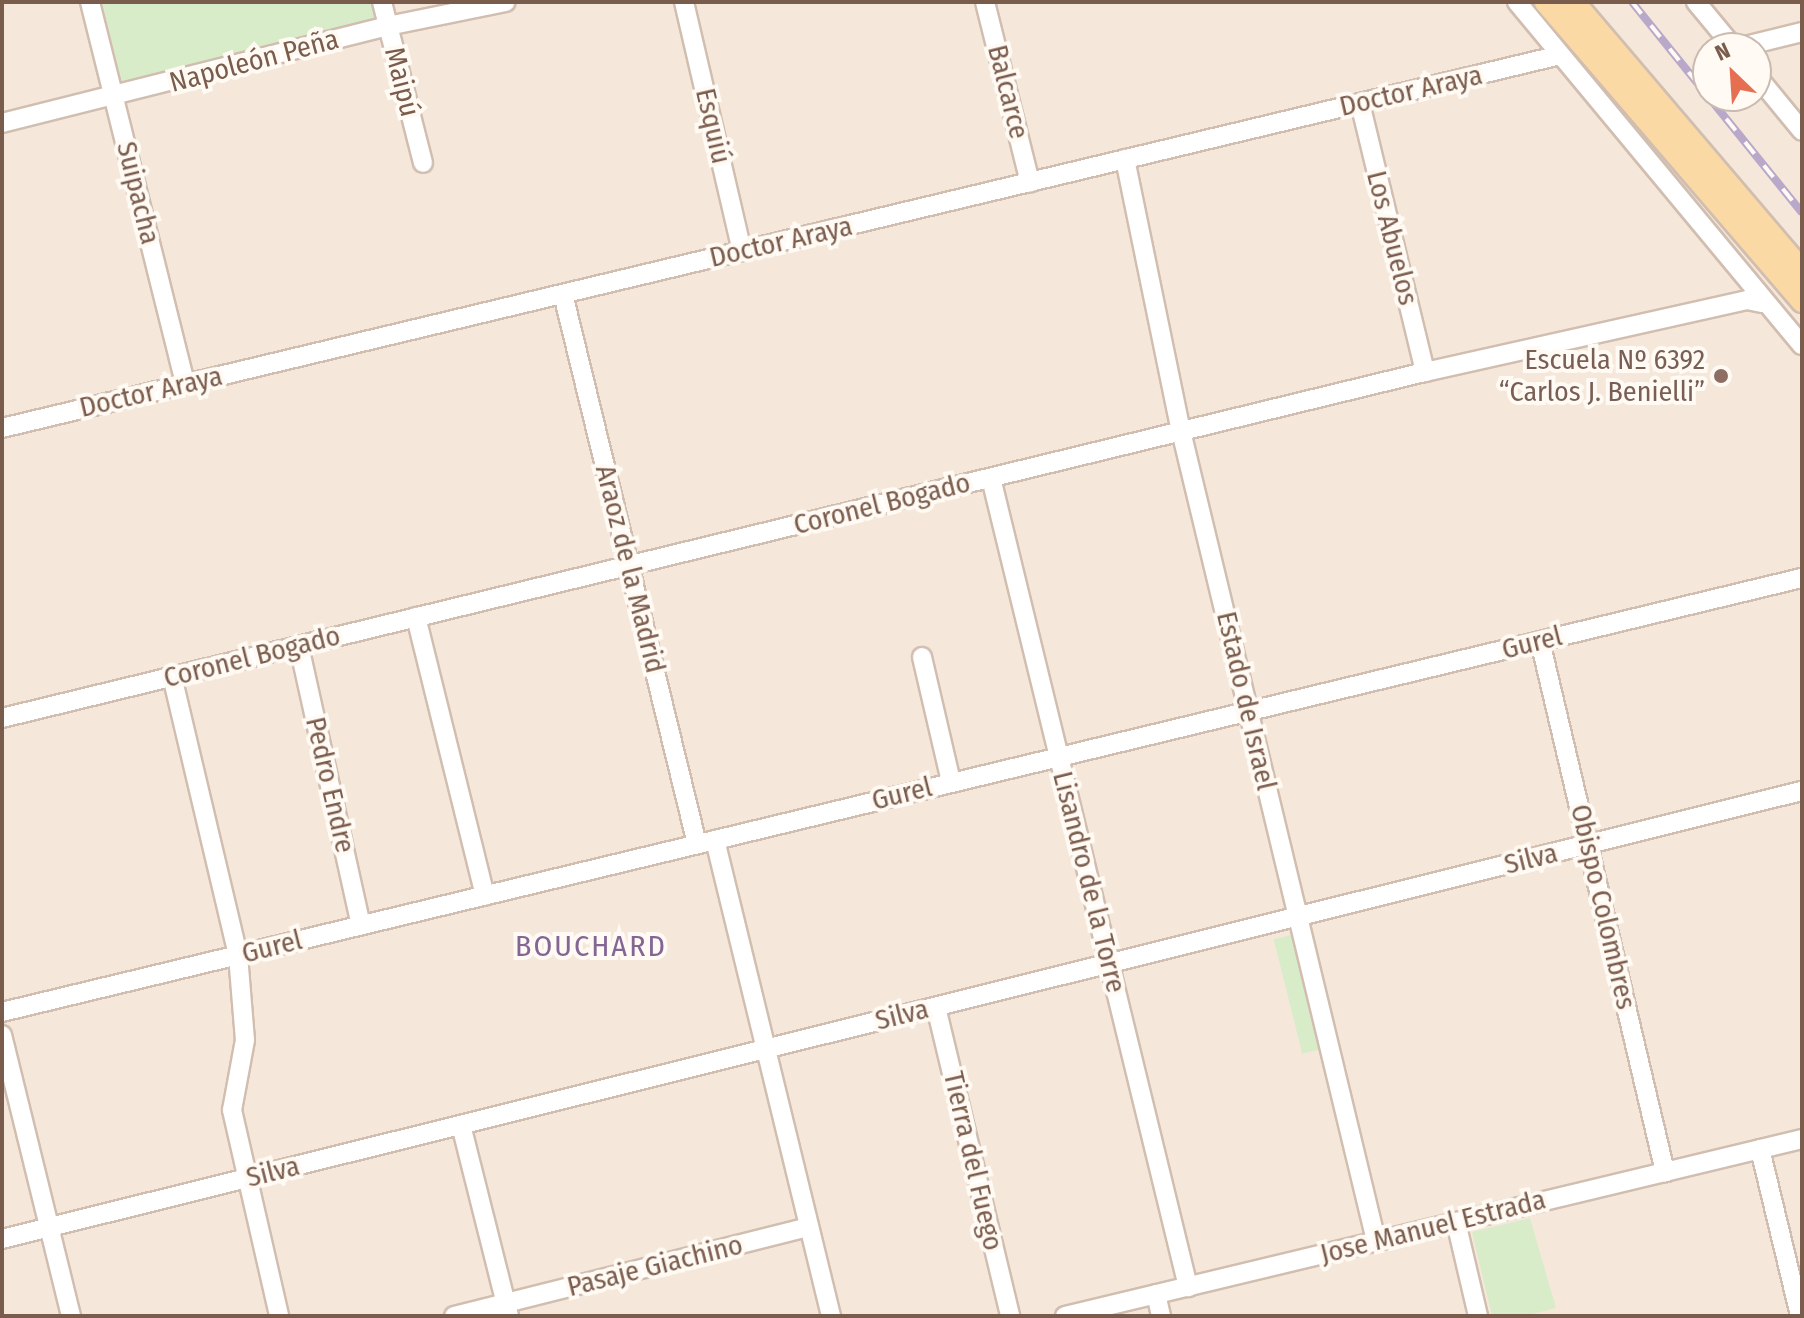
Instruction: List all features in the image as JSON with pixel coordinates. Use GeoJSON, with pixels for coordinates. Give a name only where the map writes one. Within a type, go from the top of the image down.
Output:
{"type":"FeatureCollection","features":[{"type":"Feature","properties":{"kind":"main road"},"geometry":{"type":"LineString","coordinates":[[1546,2],[1802,301]]}},
{"type":"Feature","properties":{"kind":"main road"},"geometry":{"type":"LineString","coordinates":[[1573,2],[1802,271]]}},
{"type":"Feature","properties":{"kind":"street","name":"Suipacha"},"geometry":{"type":"LineString","coordinates":[[90,2],[185,384]]}},
{"type":"Feature","properties":{"kind":"street","name":"Maipú"},"geometry":{"type":"LineString","coordinates":[[382,2],[423,163]]}},
{"type":"Feature","properties":{"kind":"street","name":"Napoleón Peña"},"geometry":{"type":"LineString","coordinates":[[2,123],[388,26],[506,2]]}},
{"type":"Feature","properties":{"kind":"street","name":"Esquiú"},"geometry":{"type":"LineString","coordinates":[[684,2],[742,251]]}},
{"type":"Feature","properties":{"kind":"street","name":"Balcarce"},"geometry":{"type":"LineString","coordinates":[[985,2],[1030,182]]}},
{"type":"Feature","properties":{"kind":"street"},"geometry":{"type":"LineString","coordinates":[[1517,2],[1763,303],[1802,345]]}},
{"type":"Feature","properties":{"kind":"street"},"geometry":{"type":"LineString","coordinates":[[1696,2],[1721,32]]}},
{"type":"Feature","properties":{"kind":"street"},"geometry":{"type":"LineString","coordinates":[[1772,39],[1802,32]]}},
{"type":"Feature","properties":{"kind":"street","name":"Doctor Araya"},"geometry":{"type":"LineString","coordinates":[[2,428],[1560,55]]}},
{"type":"Feature","properties":{"kind":"street"},"geometry":{"type":"LineString","coordinates":[[1772,94],[1802,131]]}},
{"type":"Feature","properties":{"kind":"street","name":"Los Abuelos"},"geometry":{"type":"LineString","coordinates":[[1360,103],[1425,372]]}},
{"type":"Feature","properties":{"kind":"street","name":"Estado de Israel"},"geometry":{"type":"LineString","coordinates":[[1125,159],[1181,431],[1376,1241]]}},
{"type":"Feature","properties":{"kind":"street","name":"Araoz de la Madrid"},"geometry":{"type":"LineString","coordinates":[[563,294],[629,565],[766,1049],[831,1316]]}},
{"type":"Feature","properties":{"kind":"street","name":"Coronel Bogado"},"geometry":{"type":"LineString","coordinates":[[2,718],[1425,372],[1747,300],[1763,303]]}},
{"type":"Feature","properties":{"kind":"street","name":"Lisandro de la Torre"},"geometry":{"type":"LineString","coordinates":[[991,478],[1188,1287]]}},
{"type":"Feature","properties":{"kind":"street","name":"Gurel"},"geometry":{"type":"LineString","coordinates":[[2,1012],[1802,578]]}},
{"type":"Feature","properties":{"kind":"street"},"geometry":{"type":"LineString","coordinates":[[416,617],[485,896]]}},
{"type":"Feature","properties":{"kind":"street","name":"Obispo Colombres"},"geometry":{"type":"LineString","coordinates":[[1540,641],[1665,1172]]}},
{"type":"Feature","properties":{"kind":"street","name":"Pedro Endre"},"geometry":{"type":"LineString","coordinates":[[299,646],[361,925]]}},
{"type":"Feature","properties":{"kind":"street"},"geometry":{"type":"LineString","coordinates":[[922,657],[951,782]]}},
{"type":"Feature","properties":{"kind":"street"},"geometry":{"type":"LineString","coordinates":[[172,676],[238,955],[245,1040],[232,1110],[279,1316]]}},
{"type":"Feature","properties":{"kind":"street","name":"Silva"},"geometry":{"type":"LineString","coordinates":[[2,1239],[1802,791]]}},
{"type":"Feature","properties":{"kind":"street","name":"Tierra del Fuego"},"geometry":{"type":"LineString","coordinates":[[936,1007],[1010,1316]]}},
{"type":"Feature","properties":{"kind":"street"},"geometry":{"type":"LineString","coordinates":[[2,1035],[71,1316]]}},
{"type":"Feature","properties":{"kind":"street"},"geometry":{"type":"LineString","coordinates":[[461,1125],[508,1310]]}},
{"type":"Feature","properties":{"kind":"street","name":"Jose Manuel Estrada"},"geometry":{"type":"LineString","coordinates":[[1065,1316],[1802,1139]]}},
{"type":"Feature","properties":{"kind":"street"},"geometry":{"type":"LineString","coordinates":[[1760,1149],[1799,1315]]}},
{"type":"Feature","properties":{"kind":"street"},"geometry":{"type":"LineString","coordinates":[[1456,1222],[1478,1316]]}},
{"type":"Feature","properties":{"kind":"street","name":"Pasaje Giachino"},"geometry":{"type":"LineString","coordinates":[[454,1316],[508,1310],[809,1227]]}},
{"type":"Feature","properties":{"kind":"street"},"geometry":{"type":"LineString","coordinates":[[1156,1294],[1161,1316]]}},
{"type":"Feature","properties":{"kind":"shaded area"},"geometry":{"type":"Polygon","coordinates":[[[2,2],[1802,2],[1802,1316],[2,1316],[2,2]]]}},
{"type":"Feature","properties":{"kind":"green space"},"geometry":{"type":"Polygon","coordinates":[[[102,2],[373,2],[378,23],[121,81],[102,2]]]}},
{"type":"Feature","properties":{"kind":"green space"},"geometry":{"type":"Polygon","coordinates":[[[1295,934],[1324,1048],[1302,1054],[1274,939],[1295,934]]]}},
{"type":"Feature","properties":{"kind":"green space"},"geometry":{"type":"Polygon","coordinates":[[[1530,1218],[1556,1308],[1525,1316],[1492,1316],[1472,1232],[1530,1218]]]}},
{"type":"Feature","properties":{"kind":"railway"},"geometry":{"type":"LineString","coordinates":[[1632,2],[1802,213]]}},
{"type":"Feature","properties":{"kind":"place","name":"Escuela Nº 6392 “Carlos J. Benielli”"},"geometry":{"type":"Point","coordinates":[1721,376]}},
{"type":"Feature","properties":{"kind":"district","name":"BOUCHARD"},"geometry":{"type":"Point","coordinates":[591,946]}}]}
